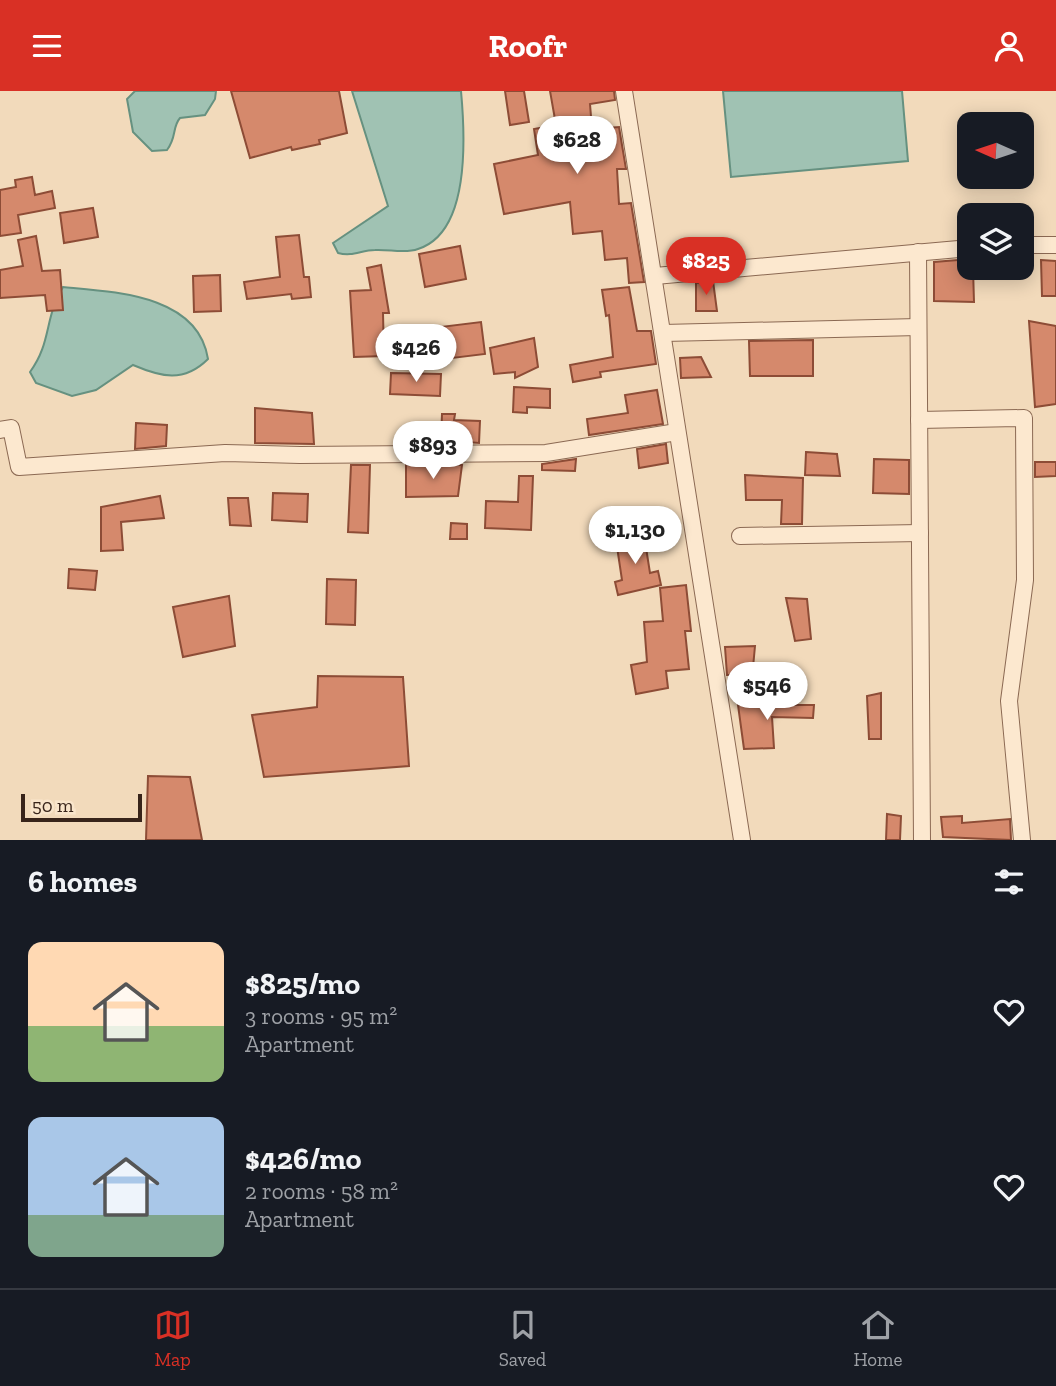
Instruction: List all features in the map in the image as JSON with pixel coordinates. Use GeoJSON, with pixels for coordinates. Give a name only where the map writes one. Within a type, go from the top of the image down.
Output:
{"type":"FeatureCollection","features":[{"type":"Feature","properties":{"kind":"street"},"geometry":{"type":"LineString","coordinates":[[624,91],[742,840]]}},
{"type":"Feature","properties":{"kind":"street"},"geometry":{"type":"LineString","coordinates":[[1034,245],[1056,246]]}},
{"type":"Feature","properties":{"kind":"street"},"geometry":{"type":"LineString","coordinates":[[655,276],[957,250]]}},
{"type":"Feature","properties":{"kind":"street"},"geometry":{"type":"LineString","coordinates":[[918,252],[922,840]]}},
{"type":"Feature","properties":{"kind":"street"},"geometry":{"type":"LineString","coordinates":[[663,333],[918,327]]}},
{"type":"Feature","properties":{"kind":"street"},"geometry":{"type":"LineString","coordinates":[[919,420],[1024,418],[1025,580],[1009,701],[1022,840]]}},
{"type":"Feature","properties":{"kind":"street"},"geometry":{"type":"LineString","coordinates":[[0,430],[11,428],[19,467],[225,453],[546,453],[677,432]]}},
{"type":"Feature","properties":{"kind":"street"},"geometry":{"type":"LineString","coordinates":[[740,535],[920,533]]}},
{"type":"Feature","properties":{"kind":"shaded area"},"geometry":{"type":"Polygon","coordinates":[[[135,91],[216,91],[215,99],[205,115],[180,118],[167,150],[152,151],[133,132],[127,99],[135,91]]]}},
{"type":"Feature","properties":{"kind":"shaded area"},"geometry":{"type":"Polygon","coordinates":[[[352,91],[461,91],[463,155],[456,203],[448,223],[435,239],[418,249],[370,250],[343,254],[338,253],[333,243],[388,206],[352,91]]]}},
{"type":"Feature","properties":{"kind":"shaded area"},"geometry":{"type":"Polygon","coordinates":[[[723,91],[902,91],[908,161],[731,177],[723,91]]]}},
{"type":"Feature","properties":{"kind":"shaded area"},"geometry":{"type":"Polygon","coordinates":[[[63,287],[130,295],[172,309],[189,321],[201,338],[208,359],[199,367],[181,375],[153,373],[133,365],[96,390],[72,396],[36,383],[30,372],[42,350],[53,309],[63,287]]]}},
{"type":"Feature","properties":{"kind":"building"},"geometry":{"type":"Polygon","coordinates":[[[231,91],[339,91],[347,133],[319,140],[320,144],[292,150],[291,147],[250,158],[231,91]]]}},
{"type":"Feature","properties":{"kind":"building"},"geometry":{"type":"Polygon","coordinates":[[[505,91],[524,91],[529,122],[510,125],[505,91]]]}},
{"type":"Feature","properties":{"kind":"building"},"geometry":{"type":"Polygon","coordinates":[[[550,91],[614,91],[615,100],[590,104],[592,129],[619,127],[626,169],[617,169],[619,204],[631,203],[644,282],[629,283],[627,258],[605,260],[602,231],[573,234],[570,202],[504,214],[494,164],[538,155],[534,129],[556,125],[550,91]]]}},
{"type":"Feature","properties":{"kind":"building"},"geometry":{"type":"Polygon","coordinates":[[[32,177],[35,195],[52,191],[55,208],[18,215],[21,233],[0,236],[0,190],[16,187],[15,180],[32,177]]]}},
{"type":"Feature","properties":{"kind":"building"},"geometry":{"type":"Polygon","coordinates":[[[93,208],[98,237],[64,243],[60,213],[93,208]]]}},
{"type":"Feature","properties":{"kind":"building"},"geometry":{"type":"Polygon","coordinates":[[[299,235],[304,277],[309,277],[311,297],[292,299],[291,294],[247,299],[244,282],[280,277],[276,237],[299,235]]]}},
{"type":"Feature","properties":{"kind":"building"},"geometry":{"type":"Polygon","coordinates":[[[36,236],[42,271],[60,270],[63,310],[47,311],[45,295],[0,298],[0,270],[23,266],[18,240],[36,236]]]}},
{"type":"Feature","properties":{"kind":"building"},"geometry":{"type":"Polygon","coordinates":[[[460,246],[466,279],[425,287],[419,254],[460,246]]]}},
{"type":"Feature","properties":{"kind":"building"},"geometry":{"type":"Polygon","coordinates":[[[957,260],[957,280],[973,280],[974,302],[934,301],[934,262],[957,260]]]}},
{"type":"Feature","properties":{"kind":"building"},"geometry":{"type":"Polygon","coordinates":[[[1041,260],[1056,261],[1056,296],[1042,296],[1041,260]]]}},
{"type":"Feature","properties":{"kind":"building"},"geometry":{"type":"Polygon","coordinates":[[[381,265],[389,313],[383,313],[384,356],[354,357],[350,291],[371,290],[367,268],[381,265]]]}},
{"type":"Feature","properties":{"kind":"building"},"geometry":{"type":"Polygon","coordinates":[[[220,275],[221,311],[194,312],[193,276],[220,275]]]}},
{"type":"Feature","properties":{"kind":"building"},"geometry":{"type":"Polygon","coordinates":[[[713,281],[717,311],[696,311],[696,283],[713,281]]]}},
{"type":"Feature","properties":{"kind":"building"},"geometry":{"type":"Polygon","coordinates":[[[629,287],[637,331],[651,331],[656,364],[600,372],[601,377],[573,382],[570,365],[613,357],[609,315],[606,316],[602,290],[629,287]]]}},
{"type":"Feature","properties":{"kind":"building"},"geometry":{"type":"Polygon","coordinates":[[[1029,321],[1056,326],[1056,404],[1035,407],[1029,321]]]}},
{"type":"Feature","properties":{"kind":"building"},"geometry":{"type":"Polygon","coordinates":[[[481,322],[485,354],[436,360],[432,328],[481,322]]]}},
{"type":"Feature","properties":{"kind":"building"},"geometry":{"type":"Polygon","coordinates":[[[534,338],[538,367],[515,378],[515,372],[494,374],[490,348],[534,338]]]}},
{"type":"Feature","properties":{"kind":"building"},"geometry":{"type":"Polygon","coordinates":[[[813,340],[813,376],[750,376],[749,341],[813,340]]]}},
{"type":"Feature","properties":{"kind":"building"},"geometry":{"type":"Polygon","coordinates":[[[701,357],[711,377],[681,378],[680,358],[701,357]]]}},
{"type":"Feature","properties":{"kind":"building"},"geometry":{"type":"Polygon","coordinates":[[[391,373],[441,374],[440,396],[390,394],[391,373]]]}},
{"type":"Feature","properties":{"kind":"building"},"geometry":{"type":"Polygon","coordinates":[[[514,387],[550,389],[550,408],[527,407],[527,413],[513,412],[514,387]]]}},
{"type":"Feature","properties":{"kind":"building"},"geometry":{"type":"Polygon","coordinates":[[[657,390],[663,424],[589,435],[587,419],[628,413],[625,395],[657,390]]]}},
{"type":"Feature","properties":{"kind":"building"},"geometry":{"type":"Polygon","coordinates":[[[255,408],[312,413],[314,444],[255,443],[255,408]]]}},
{"type":"Feature","properties":{"kind":"building"},"geometry":{"type":"Polygon","coordinates":[[[442,414],[455,414],[454,420],[480,421],[479,443],[441,440],[442,414]]]}},
{"type":"Feature","properties":{"kind":"building"},"geometry":{"type":"Polygon","coordinates":[[[136,423],[167,425],[166,446],[135,449],[136,423]]]}},
{"type":"Feature","properties":{"kind":"building"},"geometry":{"type":"Polygon","coordinates":[[[666,444],[668,463],[639,468],[637,449],[666,444]]]}},
{"type":"Feature","properties":{"kind":"building"},"geometry":{"type":"Polygon","coordinates":[[[806,452],[837,454],[840,476],[805,475],[806,452]]]}},
{"type":"Feature","properties":{"kind":"building"},"geometry":{"type":"Polygon","coordinates":[[[576,459],[575,471],[542,470],[542,464],[576,459]]]}},
{"type":"Feature","properties":{"kind":"building"},"geometry":{"type":"Polygon","coordinates":[[[874,459],[909,460],[909,494],[873,493],[874,459]]]}},
{"type":"Feature","properties":{"kind":"building"},"geometry":{"type":"Polygon","coordinates":[[[1035,462],[1056,462],[1056,476],[1035,477],[1035,462]]]}},
{"type":"Feature","properties":{"kind":"building"},"geometry":{"type":"Polygon","coordinates":[[[351,465],[370,465],[368,533],[348,532],[351,465]]]}},
{"type":"Feature","properties":{"kind":"building"},"geometry":{"type":"Polygon","coordinates":[[[406,465],[462,465],[458,496],[406,497],[406,465]]]}},
{"type":"Feature","properties":{"kind":"building"},"geometry":{"type":"Polygon","coordinates":[[[745,475],[803,478],[802,524],[781,524],[782,500],[746,500],[745,475]]]}},
{"type":"Feature","properties":{"kind":"building"},"geometry":{"type":"Polygon","coordinates":[[[519,476],[533,476],[531,530],[485,528],[486,501],[518,502],[519,476]]]}},
{"type":"Feature","properties":{"kind":"building"},"geometry":{"type":"Polygon","coordinates":[[[273,493],[308,494],[307,522],[272,520],[273,493]]]}},
{"type":"Feature","properties":{"kind":"building"},"geometry":{"type":"Polygon","coordinates":[[[160,496],[164,518],[121,522],[123,550],[101,551],[101,507],[160,496]]]}},
{"type":"Feature","properties":{"kind":"building"},"geometry":{"type":"Polygon","coordinates":[[[228,498],[248,498],[251,526],[230,525],[228,498]]]}},
{"type":"Feature","properties":{"kind":"building"},"geometry":{"type":"Polygon","coordinates":[[[451,523],[467,524],[467,539],[450,539],[451,523]]]}},
{"type":"Feature","properties":{"kind":"building"},"geometry":{"type":"Polygon","coordinates":[[[644,535],[650,573],[658,571],[661,585],[618,595],[615,582],[622,580],[616,540],[644,535]]]}},
{"type":"Feature","properties":{"kind":"building"},"geometry":{"type":"Polygon","coordinates":[[[69,569],[97,571],[95,590],[68,588],[69,569]]]}},
{"type":"Feature","properties":{"kind":"building"},"geometry":{"type":"Polygon","coordinates":[[[327,579],[356,580],[355,625],[326,624],[327,579]]]}},
{"type":"Feature","properties":{"kind":"building"},"geometry":{"type":"Polygon","coordinates":[[[686,585],[691,631],[685,631],[689,669],[666,671],[668,688],[636,694],[631,665],[647,662],[644,622],[663,621],[660,588],[686,585]]]}},
{"type":"Feature","properties":{"kind":"building"},"geometry":{"type":"Polygon","coordinates":[[[229,596],[235,646],[183,657],[173,607],[229,596]]]}},
{"type":"Feature","properties":{"kind":"building"},"geometry":{"type":"Polygon","coordinates":[[[786,598],[807,599],[811,639],[795,641],[786,598]]]}},
{"type":"Feature","properties":{"kind":"building"},"geometry":{"type":"Polygon","coordinates":[[[755,646],[751,689],[736,691],[733,675],[727,675],[725,647],[755,646]]]}},
{"type":"Feature","properties":{"kind":"building"},"geometry":{"type":"Polygon","coordinates":[[[318,676],[403,677],[409,766],[264,777],[252,715],[317,707],[318,676]]]}},
{"type":"Feature","properties":{"kind":"building"},"geometry":{"type":"Polygon","coordinates":[[[881,693],[881,739],[869,739],[867,696],[881,693]]]}},
{"type":"Feature","properties":{"kind":"building"},"geometry":{"type":"Polygon","coordinates":[[[738,705],[814,705],[813,718],[772,717],[774,748],[744,749],[738,705]]]}},
{"type":"Feature","properties":{"kind":"building"},"geometry":{"type":"Polygon","coordinates":[[[148,776],[190,777],[202,840],[146,840],[148,776]]]}},
{"type":"Feature","properties":{"kind":"building"},"geometry":{"type":"Polygon","coordinates":[[[887,814],[901,816],[900,840],[886,840],[887,814]]]}},
{"type":"Feature","properties":{"kind":"building"},"geometry":{"type":"Polygon","coordinates":[[[962,816],[962,823],[1010,819],[1011,840],[943,837],[941,817],[962,816]]]}}]}
